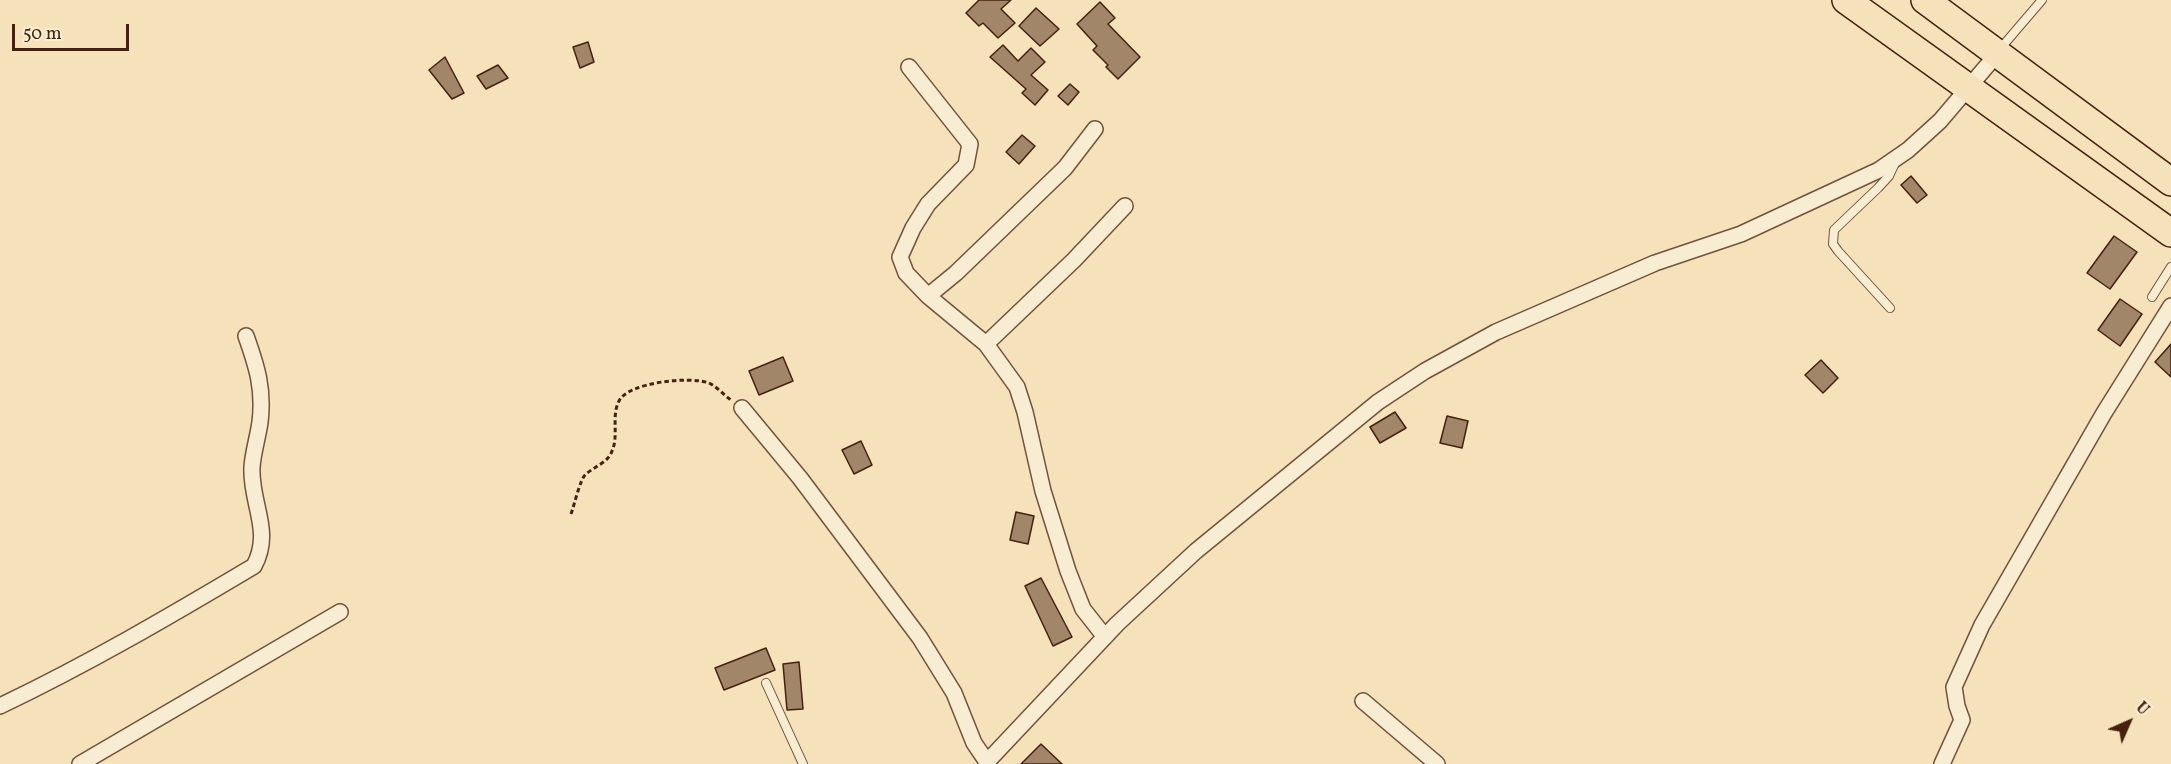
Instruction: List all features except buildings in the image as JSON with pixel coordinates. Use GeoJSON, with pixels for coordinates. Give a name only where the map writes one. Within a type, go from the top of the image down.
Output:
{"type":"FeatureCollection","features":[{"type":"Feature","properties":{"kind":"highway"},"geometry":{"type":"LineString","coordinates":[[1846,0],[2171,233]]}},
{"type":"Feature","properties":{"kind":"highway"},"geometry":{"type":"LineString","coordinates":[[1925,0],[2171,182]]}},
{"type":"Feature","properties":{"kind":"street"},"geometry":{"type":"LineString","coordinates":[[742,408],[800,478],[920,638],[954,693],[974,743],[986,763],[1105,637],[1196,551],[1378,402],[1425,371],[1496,332],[1655,263],[1761,225],[1879,170],[1940,121],[1997,54]]}},
{"type":"Feature","properties":{"kind":"street"},"geometry":{"type":"LineString","coordinates":[[909,67],[970,144],[966,165],[928,204],[913,228],[900,257],[906,273],[928,296],[986,344],[1017,387],[1043,491],[1068,571],[1083,609],[1105,637]]}},
{"type":"Feature","properties":{"kind":"street"},"geometry":{"type":"LineString","coordinates":[[928,296],[956,273],[1065,168],[1095,129]]}},
{"type":"Feature","properties":{"kind":"street"},"geometry":{"type":"LineString","coordinates":[[986,344],[1074,260],[1125,206]]}},
{"type":"Feature","properties":{"kind":"street"},"geometry":{"type":"LineString","coordinates":[[1942,764],[1962,720],[1954,687],[1982,625],[2104,413],[2171,306]]}},
{"type":"Feature","properties":{"kind":"street"},"geometry":{"type":"LineString","coordinates":[[0,706],[129,640],[254,566],[260,555],[262,537],[261,517],[253,484],[252,467],[260,420],[260,378],[246,336]]}},
{"type":"Feature","properties":{"kind":"street"},"geometry":{"type":"LineString","coordinates":[[80,764],[340,612]]}},
{"type":"Feature","properties":{"kind":"street"},"geometry":{"type":"LineString","coordinates":[[1363,701],[1437,764]]}},
{"type":"Feature","properties":{"kind":"lane"},"geometry":{"type":"LineString","coordinates":[[1997,54],[2042,0]]}},
{"type":"Feature","properties":{"kind":"lane"},"geometry":{"type":"LineString","coordinates":[[1890,308],[1838,251],[1833,244],[1832,237],[1834,230],[1889,176],[1898,157]]}},
{"type":"Feature","properties":{"kind":"lane"},"geometry":{"type":"LineString","coordinates":[[2152,297],[2171,267]]}},
{"type":"Feature","properties":{"kind":"lane"},"geometry":{"type":"LineString","coordinates":[[766,683],[803,764]]}},
{"type":"Feature","properties":{"kind":"path"},"geometry":{"type":"LineString","coordinates":[[571,514],[585,475],[612,454],[615,444],[617,407],[621,398],[627,393],[648,383],[707,382],[742,408]]}}]}
